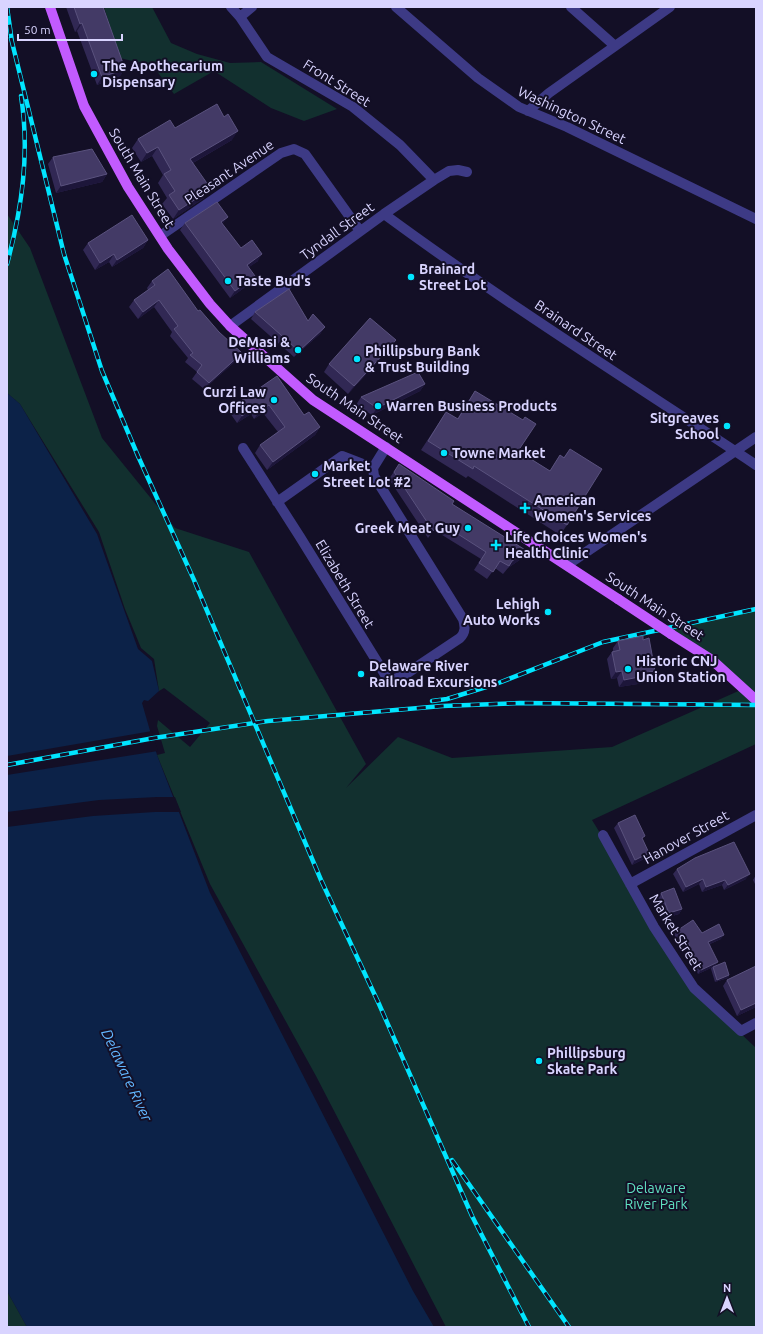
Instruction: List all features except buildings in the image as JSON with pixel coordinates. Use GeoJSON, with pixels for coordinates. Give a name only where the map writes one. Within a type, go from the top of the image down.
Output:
{"type":"FeatureCollection","features":[{"type":"Feature","properties":{"kind":"main road","name":"South Main Street"},"geometry":{"type":"LineString","coordinates":[[50,7],[84,106],[128,187],[160,236],[210,304],[230,326],[313,400],[712,660],[756,700]]}},
{"type":"Feature","properties":{"kind":"street","name":"Front Street"},"geometry":{"type":"LineString","coordinates":[[230,7],[240,17],[267,57],[353,107],[400,145],[434,180]]}},
{"type":"Feature","properties":{"kind":"street"},"geometry":{"type":"LineString","coordinates":[[240,17],[252,7]]}},
{"type":"Feature","properties":{"kind":"street","name":"Washington Street"},"geometry":{"type":"LineString","coordinates":[[396,7],[478,78],[508,100],[528,111],[574,130],[756,219]]}},
{"type":"Feature","properties":{"kind":"street"},"geometry":{"type":"LineString","coordinates":[[571,7],[615,46]]}},
{"type":"Feature","properties":{"kind":"street"},"geometry":{"type":"LineString","coordinates":[[528,111],[549,93],[670,7]]}},
{"type":"Feature","properties":{"kind":"street","name":"Pleasant Avenue"},"geometry":{"type":"LineString","coordinates":[[160,236],[280,153],[294,149],[305,154],[360,231]]}},
{"type":"Feature","properties":{"kind":"street","name":"Tyndall Street"},"geometry":{"type":"LineString","coordinates":[[230,326],[360,231],[434,180],[449,172],[458,170],[467,172]]}},
{"type":"Feature","properties":{"kind":"street","name":"Brainard Street"},"geometry":{"type":"LineString","coordinates":[[384,214],[443,258],[545,327],[756,465]]}},
{"type":"Feature","properties":{"kind":"street"},"geometry":{"type":"LineString","coordinates":[[566,565],[756,437]]}},
{"type":"Feature","properties":{"kind":"street"},"geometry":{"type":"LineString","coordinates":[[277,502],[342,456],[373,468],[386,447]]}},
{"type":"Feature","properties":{"kind":"street","name":"Elizabeth Street"},"geometry":{"type":"LineString","coordinates":[[243,448],[389,681],[403,676],[460,638],[464,635],[466,626],[379,486],[374,476],[373,468]]}},
{"type":"Feature","properties":{"kind":"street","name":"Hanover Street"},"geometry":{"type":"LineString","coordinates":[[630,884],[756,815]]}},
{"type":"Feature","properties":{"kind":"street","name":"Market Street"},"geometry":{"type":"LineString","coordinates":[[603,835],[654,927],[694,988],[741,1031],[756,1023]]}},
{"type":"Feature","properties":{"kind":"green space"},"geometry":{"type":"Polygon","coordinates":[[[104,7],[152,7],[171,43],[197,54],[230,63],[261,62],[337,109],[304,121],[271,108],[214,71],[174,94],[153,66],[120,58],[104,7]]]}},
{"type":"Feature","properties":{"kind":"green space","name":"Delaware River Park"},"geometry":{"type":"Polygon","coordinates":[[[7,214],[30,248],[102,438],[175,528],[249,552],[366,764],[346,788],[398,737],[452,758],[612,747],[743,689],[669,627],[756,610],[756,744],[592,820],[700,995],[756,1048],[756,1327],[446,1327],[316,1076],[210,884],[157,755],[165,753],[157,726],[158,720],[190,747],[210,723],[164,688],[159,691],[154,659],[141,648],[125,609],[99,532],[20,404],[7,393],[7,214]]]}},
{"type":"Feature","properties":{"kind":"green space"},"geometry":{"type":"Polygon","coordinates":[[[7,1291],[27,1327],[7,1327],[7,1291]]]}},
{"type":"Feature","properties":{"kind":"water","name":"Delaware River"},"geometry":{"type":"Polygon","coordinates":[[[7,393],[20,404],[97,534],[138,649],[152,661],[159,691],[148,701],[144,700],[142,703],[157,755],[210,893],[413,1291],[434,1327],[27,1327],[7,1291],[7,393]]]}},
{"type":"Feature","properties":{"kind":"pier"},"geometry":{"type":"Polygon","coordinates":[[[152,731],[158,751],[7,775],[7,756],[152,731]]]}},
{"type":"Feature","properties":{"kind":"pier"},"geometry":{"type":"Polygon","coordinates":[[[175,797],[181,812],[93,816],[7,827],[7,812],[99,800],[175,797]]]}},
{"type":"Feature","properties":{"kind":"railway"},"geometry":{"type":"LineString","coordinates":[[7,7],[12,42]]}},
{"type":"Feature","properties":{"kind":"railway"},"geometry":{"type":"LineString","coordinates":[[11,38],[64,254],[102,371],[138,456],[194,580],[321,880],[379,1004],[472,1216],[529,1327]]}},
{"type":"Feature","properties":{"kind":"railway"},"geometry":{"type":"LineString","coordinates":[[7,264],[17,222],[23,180],[25,138],[21,96]]}},
{"type":"Feature","properties":{"kind":"railway"},"geometry":{"type":"LineString","coordinates":[[432,701],[447,699],[496,684],[603,642],[756,609]]}},
{"type":"Feature","properties":{"kind":"railway"},"geometry":{"type":"LineString","coordinates":[[7,765],[154,738],[268,721],[442,706],[520,703],[756,705]]}},
{"type":"Feature","properties":{"kind":"railway"},"geometry":{"type":"LineString","coordinates":[[452,1160],[569,1327]]}},
{"type":"Feature","properties":{"kind":"place","name":"The Apothecarium Dispensary"},"geometry":{"type":"Point","coordinates":[94,74]}},
{"type":"Feature","properties":{"kind":"place","name":"Brainard Street Lot"},"geometry":{"type":"Point","coordinates":[411,277]}},
{"type":"Feature","properties":{"kind":"place","name":"Taste Bud's"},"geometry":{"type":"Point","coordinates":[228,281]}},
{"type":"Feature","properties":{"kind":"place","name":"DeMasi & Williams"},"geometry":{"type":"Point","coordinates":[298,350]}},
{"type":"Feature","properties":{"kind":"place","name":"Phillipsburg Bank & Trust Building"},"geometry":{"type":"Point","coordinates":[357,359]}},
{"type":"Feature","properties":{"kind":"place","name":"Curzi Law Offices"},"geometry":{"type":"Point","coordinates":[274,400]}},
{"type":"Feature","properties":{"kind":"place","name":"Warren Business Products"},"geometry":{"type":"Point","coordinates":[378,406]}},
{"type":"Feature","properties":{"kind":"place","name":"Sitgreaves School"},"geometry":{"type":"Point","coordinates":[727,426]}},
{"type":"Feature","properties":{"kind":"place","name":"Towne Market"},"geometry":{"type":"Point","coordinates":[444,453]}},
{"type":"Feature","properties":{"kind":"place","name":"Market Street Lot #2"},"geometry":{"type":"Point","coordinates":[315,474]}},
{"type":"Feature","properties":{"kind":"place","name":"American Women's Services"},"geometry":{"type":"Point","coordinates":[525,508]}},
{"type":"Feature","properties":{"kind":"place","name":"Greek Meat Guy"},"geometry":{"type":"Point","coordinates":[468,528]}},
{"type":"Feature","properties":{"kind":"place","name":"Life Choices Women's Health Clinic"},"geometry":{"type":"Point","coordinates":[496,545]}},
{"type":"Feature","properties":{"kind":"place","name":"Lehigh Auto Works"},"geometry":{"type":"Point","coordinates":[548,612]}},
{"type":"Feature","properties":{"kind":"place","name":"Historic CNJ Union Station"},"geometry":{"type":"Point","coordinates":[628,669]}},
{"type":"Feature","properties":{"kind":"place","name":"Delaware River Railroad Excursions"},"geometry":{"type":"Point","coordinates":[361,674]}},
{"type":"Feature","properties":{"kind":"place","name":"Phillipsburg Skate Park"},"geometry":{"type":"Point","coordinates":[539,1061]}}]}
